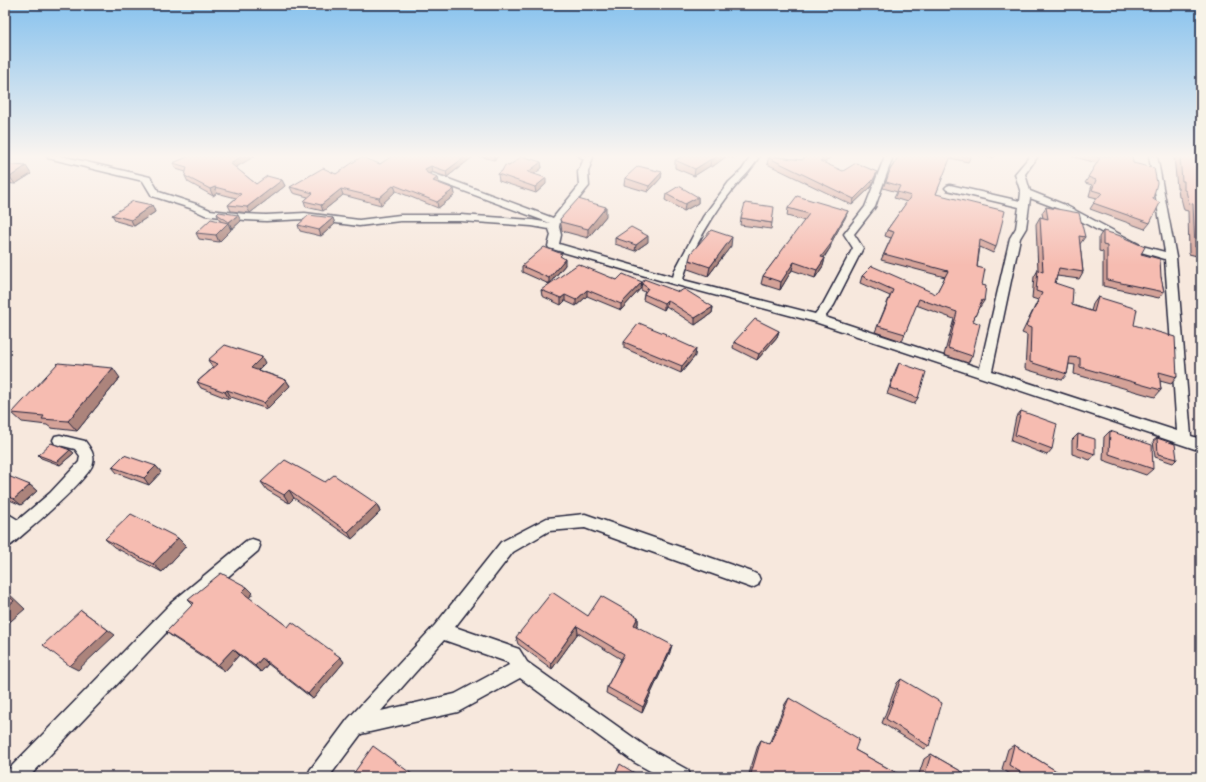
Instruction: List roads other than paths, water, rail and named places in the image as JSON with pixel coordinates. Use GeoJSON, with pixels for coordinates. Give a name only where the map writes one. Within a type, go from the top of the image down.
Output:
{"type":"FeatureCollection","features":[{"type":"Feature","properties":{"kind":"street"},"geometry":{"type":"LineString","coordinates":[[154,192],[193,206],[208,213],[266,218],[305,216],[359,223],[400,218],[462,218],[555,225]]}},
{"type":"Feature","properties":{"kind":"street"},"geometry":{"type":"LineString","coordinates":[[473,192],[555,225]]}},
{"type":"Feature","properties":{"kind":"street"},"geometry":{"type":"LineString","coordinates":[[579,192],[555,225],[556,235],[552,246],[677,282],[818,319],[1201,445]]}},
{"type":"Feature","properties":{"kind":"street"},"geometry":{"type":"LineString","coordinates":[[677,282],[680,270],[708,217],[726,192]]}},
{"type":"Feature","properties":{"kind":"street"},"geometry":{"type":"LineString","coordinates":[[818,319],[828,305],[858,248],[850,234],[870,207],[875,192]]}},
{"type":"Feature","properties":{"kind":"street"},"geometry":{"type":"LineString","coordinates":[[968,192],[1024,206]]}},
{"type":"Feature","properties":{"kind":"street"},"geometry":{"type":"LineString","coordinates":[[1160,192],[1171,258],[1184,439]]}},
{"type":"Feature","properties":{"kind":"street"},"geometry":{"type":"LineString","coordinates":[[984,373],[1015,238],[1021,228],[1026,193],[1062,207],[1138,248],[1171,258]]}},
{"type":"Feature","properties":{"kind":"street"},"geometry":{"type":"LineString","coordinates":[[5,540],[55,496],[86,464],[87,455],[80,445],[60,440]]}},
{"type":"Feature","properties":{"kind":"street"},"geometry":{"type":"LineString","coordinates":[[5,520],[18,529]]}},
{"type":"Feature","properties":{"kind":"street"},"geometry":{"type":"LineString","coordinates":[[317,777],[355,726],[442,631],[507,547],[547,525],[585,521],[752,580]]}},
{"type":"Feature","properties":{"kind":"street"},"geometry":{"type":"LineString","coordinates":[[15,777],[177,609],[252,546]]}},
{"type":"Feature","properties":{"kind":"street"},"geometry":{"type":"LineString","coordinates":[[442,631],[513,654],[520,668],[641,754],[681,777]]}},
{"type":"Feature","properties":{"kind":"street"},"geometry":{"type":"LineString","coordinates":[[355,726],[458,703],[520,668]]}}]}
